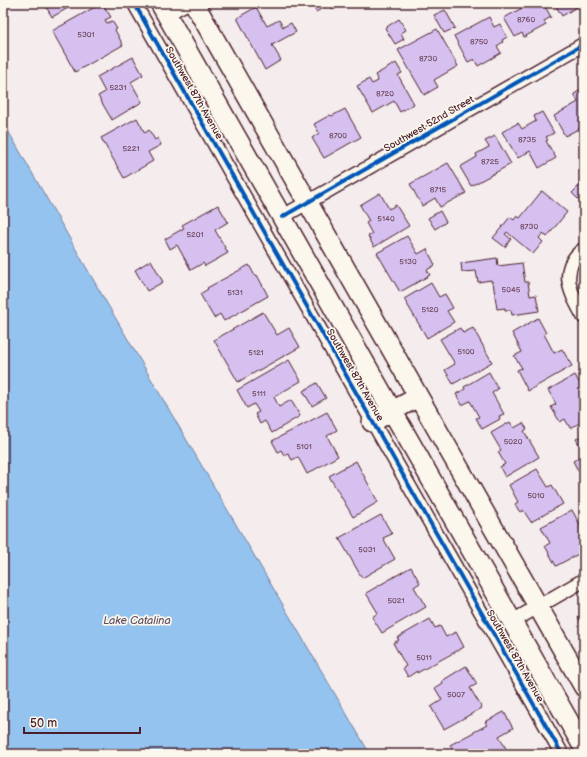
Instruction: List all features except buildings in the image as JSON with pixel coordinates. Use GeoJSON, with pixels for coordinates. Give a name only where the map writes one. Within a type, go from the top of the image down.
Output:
{"type":"FeatureCollection","features":[{"type":"Feature","properties":{"kind":"main road"},"geometry":{"type":"LineString","coordinates":[[194,3],[584,687]]}},
{"type":"Feature","properties":{"kind":"main road","name":"Southwest 87th Avenue"},"geometry":{"type":"LineString","coordinates":[[164,9],[584,748]]}},
{"type":"Feature","properties":{"kind":"main road"},"geometry":{"type":"LineString","coordinates":[[372,422],[418,397]]}},
{"type":"Feature","properties":{"kind":"street","name":"Southwest 87th Avenue"},"geometry":{"type":"LineString","coordinates":[[134,3],[562,754]]}},
{"type":"Feature","properties":{"kind":"street"},"geometry":{"type":"LineString","coordinates":[[164,9],[187,3]]}},
{"type":"Feature","properties":{"kind":"street","name":"Southwest 52nd Street"},"geometry":{"type":"LineString","coordinates":[[282,217],[584,44]]}},
{"type":"Feature","properties":{"kind":"street"},"geometry":{"type":"LineString","coordinates":[[584,249],[574,259],[569,270],[568,283],[584,317]]}},
{"type":"Feature","properties":{"kind":"street"},"geometry":{"type":"LineString","coordinates":[[513,621],[584,580]]}},
{"type":"Feature","properties":{"kind":"water","name":"Lake Catalina"},"geometry":{"type":"Polygon","coordinates":[[[3,122],[98,288],[370,754],[3,754],[3,122]]]}},
{"type":"Feature","properties":{"kind":"cycle path"},"geometry":{"type":"LineString","coordinates":[[134,3],[562,754]]}},
{"type":"Feature","properties":{"kind":"cycle path"},"geometry":{"type":"LineString","coordinates":[[282,217],[584,44]]}}]}
